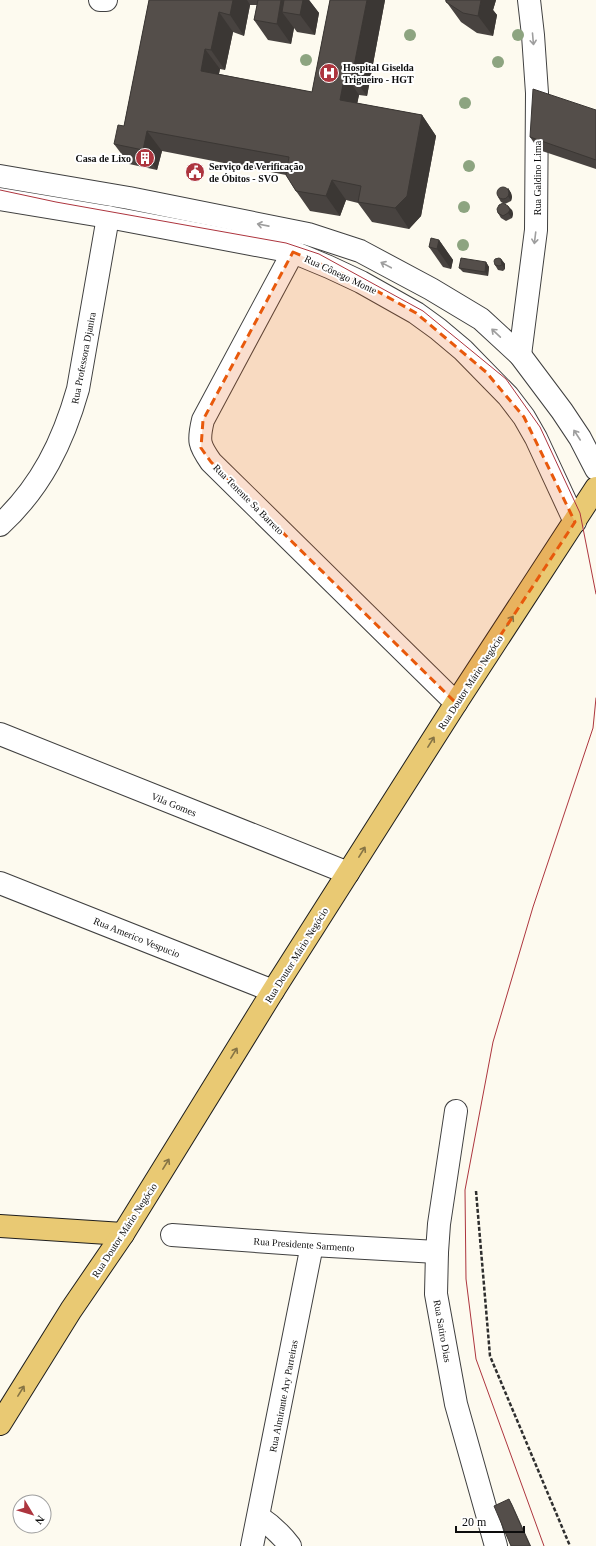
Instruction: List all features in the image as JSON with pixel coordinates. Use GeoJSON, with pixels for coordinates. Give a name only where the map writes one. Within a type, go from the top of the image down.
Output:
{"type":"FeatureCollection","features":[{"type":"Feature","properties":{"kind":"main road","name":"Rua Doutor Mário Negócio"},"geometry":{"type":"LineString","coordinates":[[0,1424],[72,1310],[123,1234],[273,991],[456,703],[596,488]]}},
{"type":"Feature","properties":{"kind":"main road"},"geometry":{"type":"LineString","coordinates":[[0,1226],[123,1234]]}},
{"type":"Feature","properties":{"kind":"street"},"geometry":{"type":"LineString","coordinates":[[100,0],[106,0]]}},
{"type":"Feature","properties":{"kind":"street","name":"Rua Galdino Lima"},"geometry":{"type":"LineString","coordinates":[[520,356],[536,230],[537,93],[529,0]]}},
{"type":"Feature","properties":{"kind":"street"},"geometry":{"type":"LineString","coordinates":[[537,93],[559,100]]}},
{"type":"Feature","properties":{"kind":"street"},"geometry":{"type":"LineString","coordinates":[[0,176],[129,198],[308,234],[360,251],[431,289],[481,319],[520,356],[562,411],[580,438],[596,469]]}},
{"type":"Feature","properties":{"kind":"street","name":"Rua Cônego Monte"},"geometry":{"type":"LineString","coordinates":[[0,199],[108,217],[292,252],[361,282],[416,313],[463,350],[508,396],[524,417],[548,461],[575,522]]}},
{"type":"Feature","properties":{"kind":"street","name":"Rua Professora Djanira"},"geometry":{"type":"LineString","coordinates":[[0,525],[14,512],[34,488],[49,463],[72,412],[78,389],[108,217]]}},
{"type":"Feature","properties":{"kind":"street","name":"Rua Tenente Sa Barreto"},"geometry":{"type":"LineString","coordinates":[[292,252],[203,420],[200,433],[201,448],[212,462],[456,703]]}},
{"type":"Feature","properties":{"kind":"street","name":"Vila Gomes"},"geometry":{"type":"LineString","coordinates":[[0,734],[348,873]]}},
{"type":"Feature","properties":{"kind":"street","name":"Rua Americo Vespucio"},"geometry":{"type":"LineString","coordinates":[[0,883],[273,991]]}},
{"type":"Feature","properties":{"kind":"street","name":"Rua Satiro Dias"},"geometry":{"type":"LineString","coordinates":[[456,1111],[439,1224],[436,1294],[455,1397],[472,1465],[496,1546]]}},
{"type":"Feature","properties":{"kind":"street","name":"Rua Presidente Sarmento"},"geometry":{"type":"LineString","coordinates":[[172,1235],[437,1252]]}},
{"type":"Feature","properties":{"kind":"street","name":"Rua Almirante Ary Parreiras"},"geometry":{"type":"LineString","coordinates":[[252,1546],[312,1245]]}},
{"type":"Feature","properties":{"kind":"street"},"geometry":{"type":"LineString","coordinates":[[259,1516],[281,1534],[290,1546]]}},
{"type":"Feature","properties":{"kind":"path"},"geometry":{"type":"LineString","coordinates":[[476,1191],[490,1356],[570,1546]]}},
{"type":"Feature","properties":{"kind":"highlighted area"},"geometry":{"type":"Polygon","coordinates":[[[293,252],[361,282],[416,313],[486,372],[524,417],[575,522],[456,703],[211,462],[201,448],[203,420],[293,252]]]}},
{"type":"Feature","properties":{"kind":"building"},"geometry":{"type":"Polygon","coordinates":[[[149,0],[233,0],[230,15],[219,12],[211,50],[205,49],[201,71],[312,92],[330,0],[367,0],[352,76],[345,74],[340,100],[422,115],[407,196],[395,208],[358,202],[361,186],[332,180],[326,196],[296,191],[286,175],[289,157],[147,131],[143,150],[114,144],[118,125],[124,126],[149,0]]]}},
{"type":"Feature","properties":{"kind":"building"},"geometry":{"type":"Polygon","coordinates":[[[258,0],[281,0],[277,24],[254,20],[258,0]]]}},
{"type":"Feature","properties":{"kind":"building"},"geometry":{"type":"Polygon","coordinates":[[[284,0],[303,0],[300,15],[282,12],[284,0]]]}},
{"type":"Feature","properties":{"kind":"building"},"geometry":{"type":"Polygon","coordinates":[[[446,0],[481,0],[478,16],[463,13],[446,2],[446,0]]]}},
{"type":"Feature","properties":{"kind":"building"},"geometry":{"type":"Polygon","coordinates":[[[533,89],[596,110],[596,160],[530,137],[533,89]]]}},
{"type":"Feature","properties":{"kind":"building"},"geometry":{"type":"Polygon","coordinates":[[[501,187],[505,187],[509,193],[505,199],[501,199],[497,195],[497,191],[501,187]]]}},
{"type":"Feature","properties":{"kind":"building"},"geometry":{"type":"Polygon","coordinates":[[[503,203],[508,206],[510,210],[503,216],[498,213],[497,209],[499,205],[503,203]]]}},
{"type":"Feature","properties":{"kind":"building"},"geometry":{"type":"Polygon","coordinates":[[[431,238],[439,240],[437,249],[429,247],[431,238]]]}},
{"type":"Feature","properties":{"kind":"building"},"geometry":{"type":"Polygon","coordinates":[[[461,258],[486,262],[485,272],[459,268],[461,258]]]}},
{"type":"Feature","properties":{"kind":"building"},"geometry":{"type":"Polygon","coordinates":[[[495,259],[501,259],[502,265],[495,265],[495,259]]]}},
{"type":"Feature","properties":{"kind":"building"},"geometry":{"type":"Polygon","coordinates":[[[509,1499],[530,1546],[511,1546],[494,1506],[509,1499]]]}},
{"type":"Feature","properties":{"kind":"tram line"},"geometry":{"type":"LineString","coordinates":[[0,190],[56,202],[286,243],[319,254],[423,311],[506,379],[540,427],[580,513],[596,594]]}},
{"type":"Feature","properties":{"kind":"tram line"},"geometry":{"type":"LineString","coordinates":[[544,1546],[476,1359],[466,1279],[465,1190],[493,1042],[533,907],[593,728],[596,698]]}},
{"type":"Feature","properties":{"kind":"place","name":"Hospital Giselda Trigueiro - HGT"},"geometry":{"type":"Point","coordinates":[329,73]}},
{"type":"Feature","properties":{"kind":"place","name":"Casa de Lixo"},"geometry":{"type":"Point","coordinates":[145,158]}},
{"type":"Feature","properties":{"kind":"place","name":"Serviço de Verificação de Óbitos - SVO"},"geometry":{"type":"Point","coordinates":[195,172]}}]}
